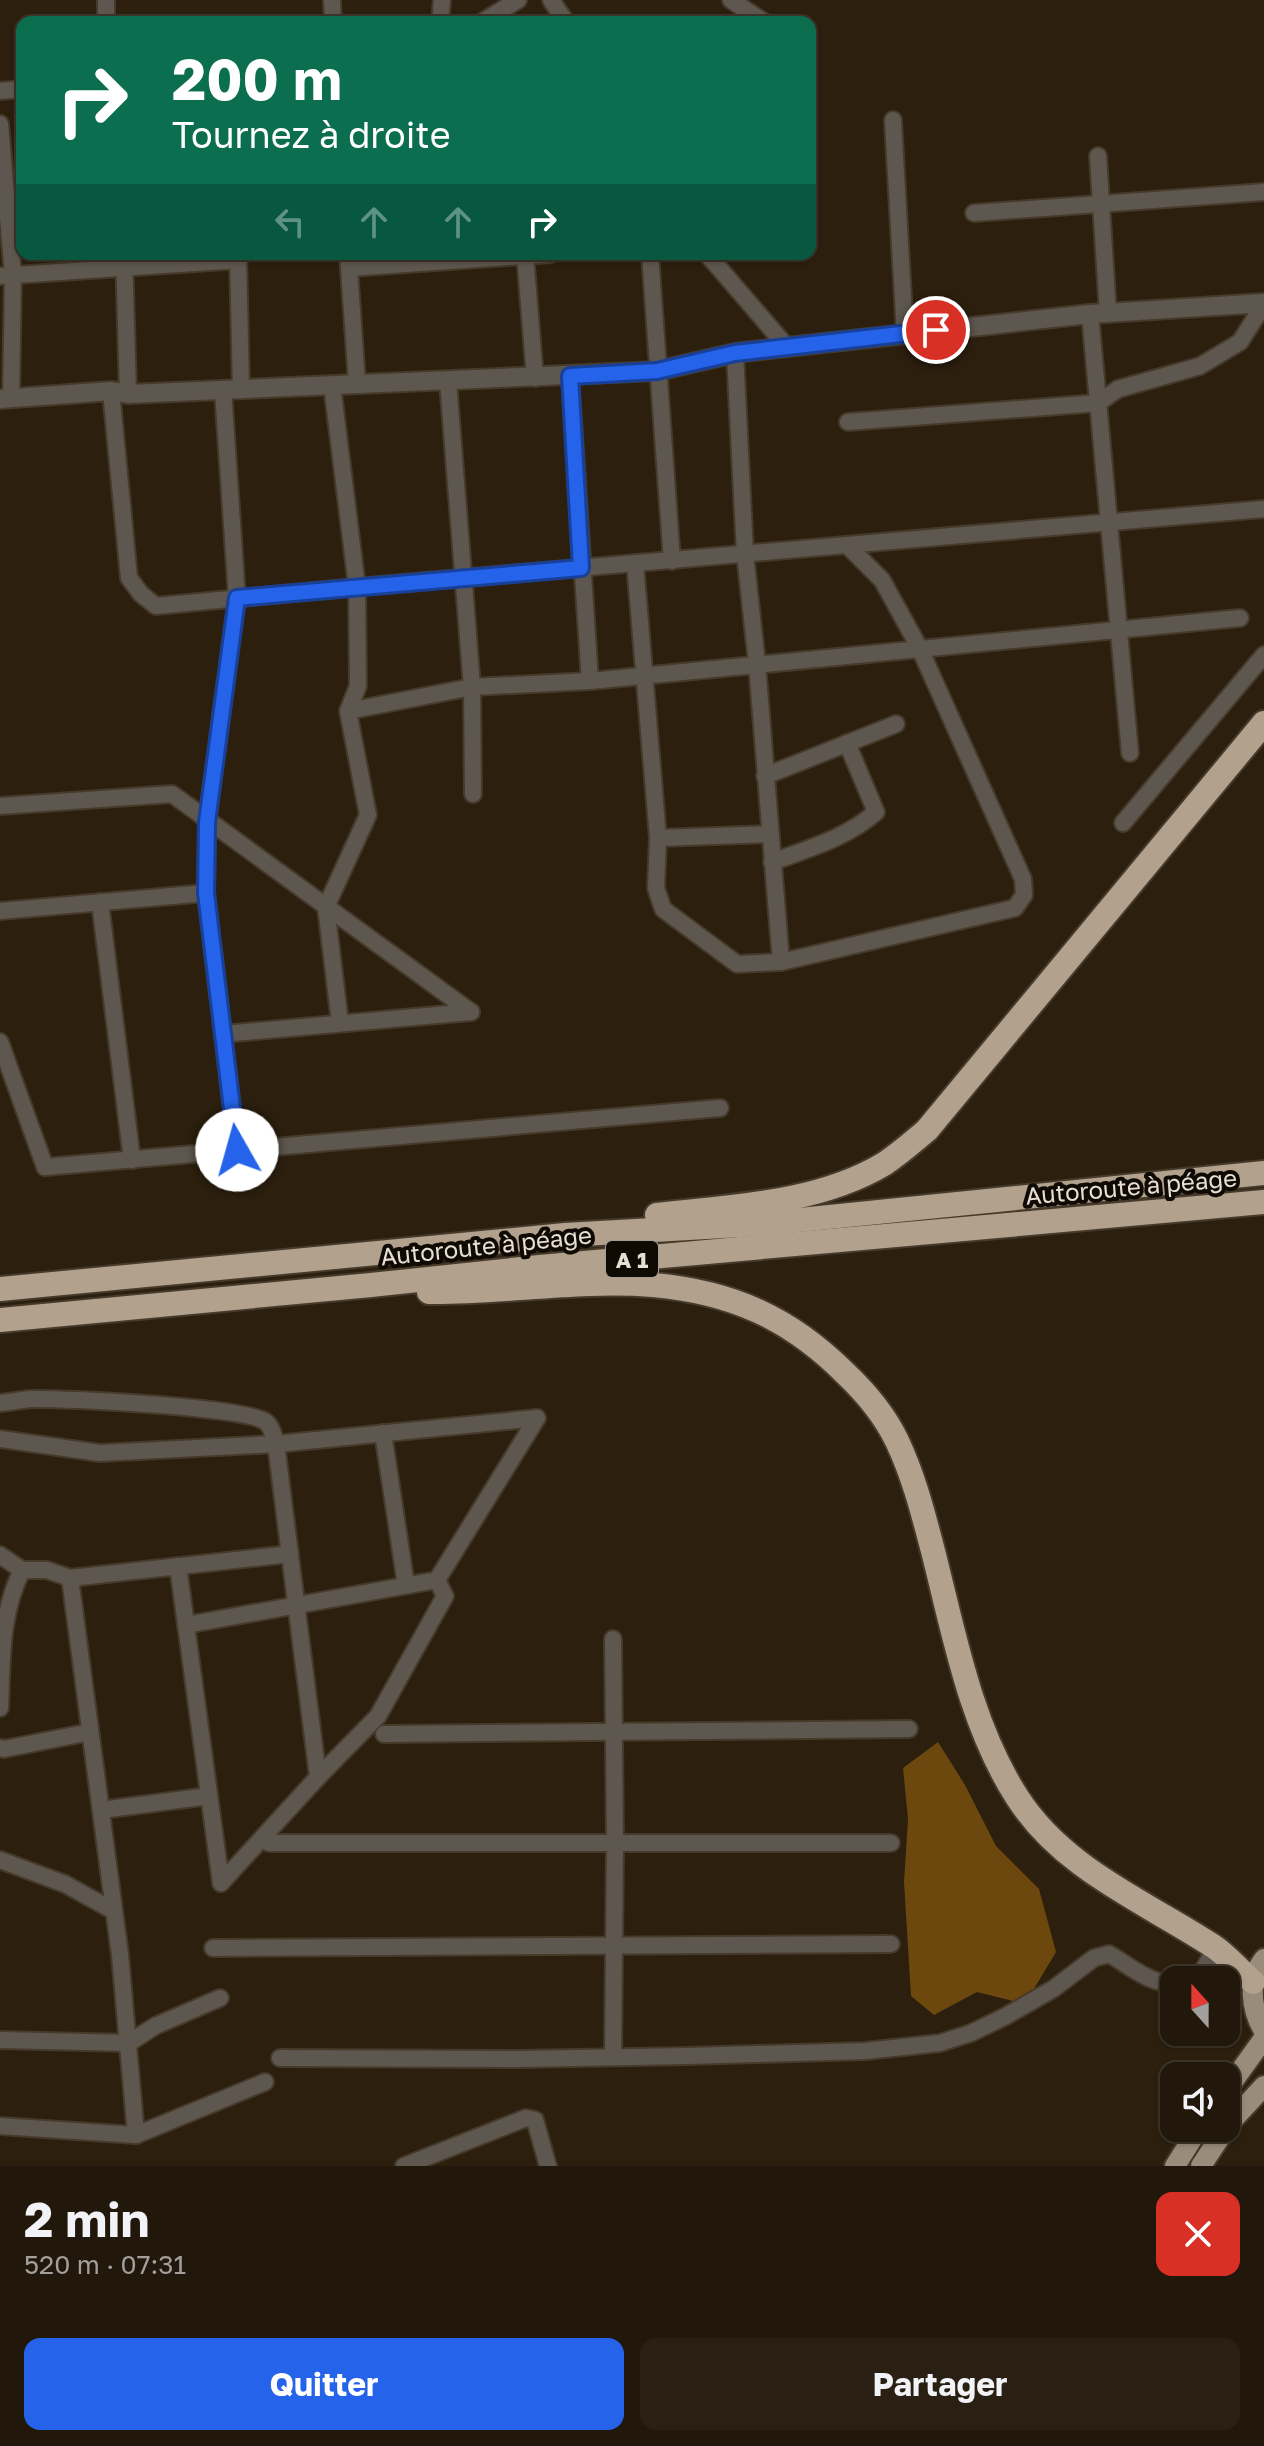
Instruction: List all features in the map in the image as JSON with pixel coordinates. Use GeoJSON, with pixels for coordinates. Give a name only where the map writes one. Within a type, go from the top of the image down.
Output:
{"type":"FeatureCollection","features":[{"type":"Feature","properties":{"kind":"highway"},"geometry":{"type":"LineString","coordinates":[[565,1235],[650,1216],[804,1195],[860,1176],[903,1150],[927,1130],[1264,723]]}},
{"type":"Feature","properties":{"kind":"highway","name":"A 1"},"geometry":{"type":"LineString","coordinates":[[0,1289],[565,1235],[759,1224],[1264,1173]]}},
{"type":"Feature","properties":{"kind":"highway","name":"Autoroute à péage"},"geometry":{"type":"LineString","coordinates":[[0,1320],[540,1267],[1264,1202]]}},
{"type":"Feature","properties":{"kind":"highway"},"geometry":{"type":"LineString","coordinates":[[371,1285],[415,1292],[469,1293],[595,1284],[697,1290],[738,1302],[783,1323],[824,1352],[866,1394],[896,1439],[916,1487],[963,1668],[983,1730],[1015,1794],[1030,1816],[1074,1860],[1136,1901],[1216,1947],[1253,1982]]}},
{"type":"Feature","properties":{"kind":"main road"},"geometry":{"type":"LineString","coordinates":[[1264,1959],[1253,1982],[1252,2001],[1264,2031]]}},
{"type":"Feature","properties":{"kind":"main road"},"geometry":{"type":"LineString","coordinates":[[1240,2071],[1264,2038]]}},
{"type":"Feature","properties":{"kind":"main road"},"geometry":{"type":"LineString","coordinates":[[1240,2113],[1264,2086]]}},
{"type":"Feature","properties":{"kind":"main road"},"geometry":{"type":"LineString","coordinates":[[1175,2166],[1190,2142]]}},
{"type":"Feature","properties":{"kind":"main road"},"geometry":{"type":"LineString","coordinates":[[1201,2166],[1217,2142]]}},
{"type":"Feature","properties":{"kind":"street"},"geometry":{"type":"LineString","coordinates":[[492,16],[518,0]]}},
{"type":"Feature","properties":{"kind":"street"},"geometry":{"type":"LineString","coordinates":[[731,0],[755,16]]}},
{"type":"Feature","properties":{"kind":"street"},"geometry":{"type":"LineString","coordinates":[[893,120],[905,334]]}},
{"type":"Feature","properties":{"kind":"street"},"geometry":{"type":"LineString","coordinates":[[0,124],[7,276],[5,399],[657,371],[735,353],[787,347],[1099,313],[1264,303]]}},
{"type":"Feature","properties":{"kind":"street"},"geometry":{"type":"LineString","coordinates":[[1098,156],[1101,204],[1098,403],[1130,753]]}},
{"type":"Feature","properties":{"kind":"street"},"geometry":{"type":"LineString","coordinates":[[974,213],[1264,192]]}},
{"type":"Feature","properties":{"kind":"street"},"geometry":{"type":"LineString","coordinates":[[7,276],[154,260]]}},
{"type":"Feature","properties":{"kind":"street"},"geometry":{"type":"LineString","coordinates":[[237,1150],[206,893],[207,822],[237,598],[232,389],[239,260]]}},
{"type":"Feature","properties":{"kind":"street"},"geometry":{"type":"LineString","coordinates":[[357,383],[348,261],[378,260]]}},
{"type":"Feature","properties":{"kind":"street"},"geometry":{"type":"LineString","coordinates":[[525,260],[535,378]]}},
{"type":"Feature","properties":{"kind":"street"},"geometry":{"type":"LineString","coordinates":[[650,260],[672,561]]}},
{"type":"Feature","properties":{"kind":"street"},"geometry":{"type":"LineString","coordinates":[[712,260],[787,347]]}},
{"type":"Feature","properties":{"kind":"street"},"geometry":{"type":"LineString","coordinates":[[125,261],[120,392],[129,578],[141,594],[156,606],[1264,509]]}},
{"type":"Feature","properties":{"kind":"street"},"geometry":{"type":"LineString","coordinates":[[848,422],[1098,403],[1118,389],[1200,366],[1240,342],[1264,303]]}},
{"type":"Feature","properties":{"kind":"street"},"geometry":{"type":"LineString","coordinates":[[735,353],[745,554],[781,962]]}},
{"type":"Feature","properties":{"kind":"street"},"geometry":{"type":"LineString","coordinates":[[570,376],[590,681]]}},
{"type":"Feature","properties":{"kind":"street"},"geometry":{"type":"LineString","coordinates":[[448,381],[472,687],[473,794]]}},
{"type":"Feature","properties":{"kind":"street"},"geometry":{"type":"LineString","coordinates":[[332,385],[357,587],[358,686],[348,711],[368,815],[326,907],[340,1023]]}},
{"type":"Feature","properties":{"kind":"street"},"geometry":{"type":"LineString","coordinates":[[635,563],[658,838],[656,888],[663,909],[737,964],[781,962],[1015,908],[1024,895],[1023,879],[920,649],[882,580],[847,545]]}},
{"type":"Feature","properties":{"kind":"street"},"geometry":{"type":"LineString","coordinates":[[348,711],[472,687],[590,681],[1240,618]]}},
{"type":"Feature","properties":{"kind":"street"},"geometry":{"type":"LineString","coordinates":[[1123,823],[1264,655]]}},
{"type":"Feature","properties":{"kind":"street"},"geometry":{"type":"LineString","coordinates":[[765,776],[896,724]]}},
{"type":"Feature","properties":{"kind":"street"},"geometry":{"type":"LineString","coordinates":[[772,862],[838,837],[876,812],[847,743]]}},
{"type":"Feature","properties":{"kind":"street"},"geometry":{"type":"LineString","coordinates":[[0,806],[172,794],[471,1012],[223,1034]]}},
{"type":"Feature","properties":{"kind":"street"},"geometry":{"type":"LineString","coordinates":[[658,838],[769,834]]}},
{"type":"Feature","properties":{"kind":"street"},"geometry":{"type":"LineString","coordinates":[[0,911],[206,893]]}},
{"type":"Feature","properties":{"kind":"street"},"geometry":{"type":"LineString","coordinates":[[100,902],[132,1160]]}},
{"type":"Feature","properties":{"kind":"street"},"geometry":{"type":"LineString","coordinates":[[0,1042],[45,1167],[720,1108]]}},
{"type":"Feature","properties":{"kind":"street"},"geometry":{"type":"LineString","coordinates":[[0,1403],[31,1399],[140,1404],[249,1414],[266,1422],[276,1444],[318,1777]]}},
{"type":"Feature","properties":{"kind":"street"},"geometry":{"type":"LineString","coordinates":[[0,1439],[100,1453],[276,1444],[537,1418],[437,1580],[186,1625]]}},
{"type":"Feature","properties":{"kind":"street"},"geometry":{"type":"LineString","coordinates":[[383,1433],[406,1585]]}},
{"type":"Feature","properties":{"kind":"street"},"geometry":{"type":"LineString","coordinates":[[0,1555],[22,1570],[47,1570],[70,1578],[290,1554]]}},
{"type":"Feature","properties":{"kind":"street"},"geometry":{"type":"LineString","coordinates":[[178,1566],[221,1883],[378,1716],[445,1596],[437,1580]]}},
{"type":"Feature","properties":{"kind":"street"},"geometry":{"type":"LineString","coordinates":[[0,1708],[2,1620],[11,1591],[22,1570]]}},
{"type":"Feature","properties":{"kind":"street"},"geometry":{"type":"LineString","coordinates":[[70,1578],[114,1911],[136,2135]]}},
{"type":"Feature","properties":{"kind":"street"},"geometry":{"type":"LineString","coordinates":[[613,1639],[613,2057]]}},
{"type":"Feature","properties":{"kind":"street"},"geometry":{"type":"LineString","coordinates":[[384,1734],[909,1729]]}},
{"type":"Feature","properties":{"kind":"street"},"geometry":{"type":"LineString","coordinates":[[0,1748],[90,1732]]}},
{"type":"Feature","properties":{"kind":"street"},"geometry":{"type":"LineString","coordinates":[[101,1810],[209,1796]]}},
{"type":"Feature","properties":{"kind":"street"},"geometry":{"type":"LineString","coordinates":[[269,1843],[891,1843]]}},
{"type":"Feature","properties":{"kind":"street"},"geometry":{"type":"LineString","coordinates":[[0,1860],[65,1884],[114,1911]]}},
{"type":"Feature","properties":{"kind":"street"},"geometry":{"type":"LineString","coordinates":[[213,1948],[891,1944]]}},
{"type":"Feature","properties":{"kind":"street"},"geometry":{"type":"LineString","coordinates":[[1205,1966],[1216,1947]]}},
{"type":"Feature","properties":{"kind":"street"},"geometry":{"type":"LineString","coordinates":[[280,2058],[519,2059],[865,2051],[940,2043],[971,2033],[1043,1995],[1094,1958],[1109,1954],[1136,1971],[1160,1981]]}},
{"type":"Feature","properties":{"kind":"street"},"geometry":{"type":"LineString","coordinates":[[0,2040],[129,2043],[155,2026],[220,1998]]}},
{"type":"Feature","properties":{"kind":"street"},"geometry":{"type":"LineString","coordinates":[[0,2126],[136,2135],[265,2082]]}},
{"type":"Feature","properties":{"kind":"street"},"geometry":{"type":"LineString","coordinates":[[404,2166],[526,2118],[535,2120],[539,2127],[548,2166]]}},
{"type":"Feature","properties":{"kind":"shaded area"},"geometry":{"type":"Polygon","coordinates":[[[938,1742],[965,1785],[996,1846],[1039,1889],[1056,1952],[1025,2004],[977,1992],[934,2015],[911,1996],[904,1882],[908,1819],[903,1768],[938,1742]]]}},
{"type":"Feature","properties":{"kind":"route"},"geometry":{"type":"LineString","coordinates":[[237,1150],[206,893],[207,822],[237,598],[581,568],[570,376],[657,371],[735,353],[936,330]]}}]}
